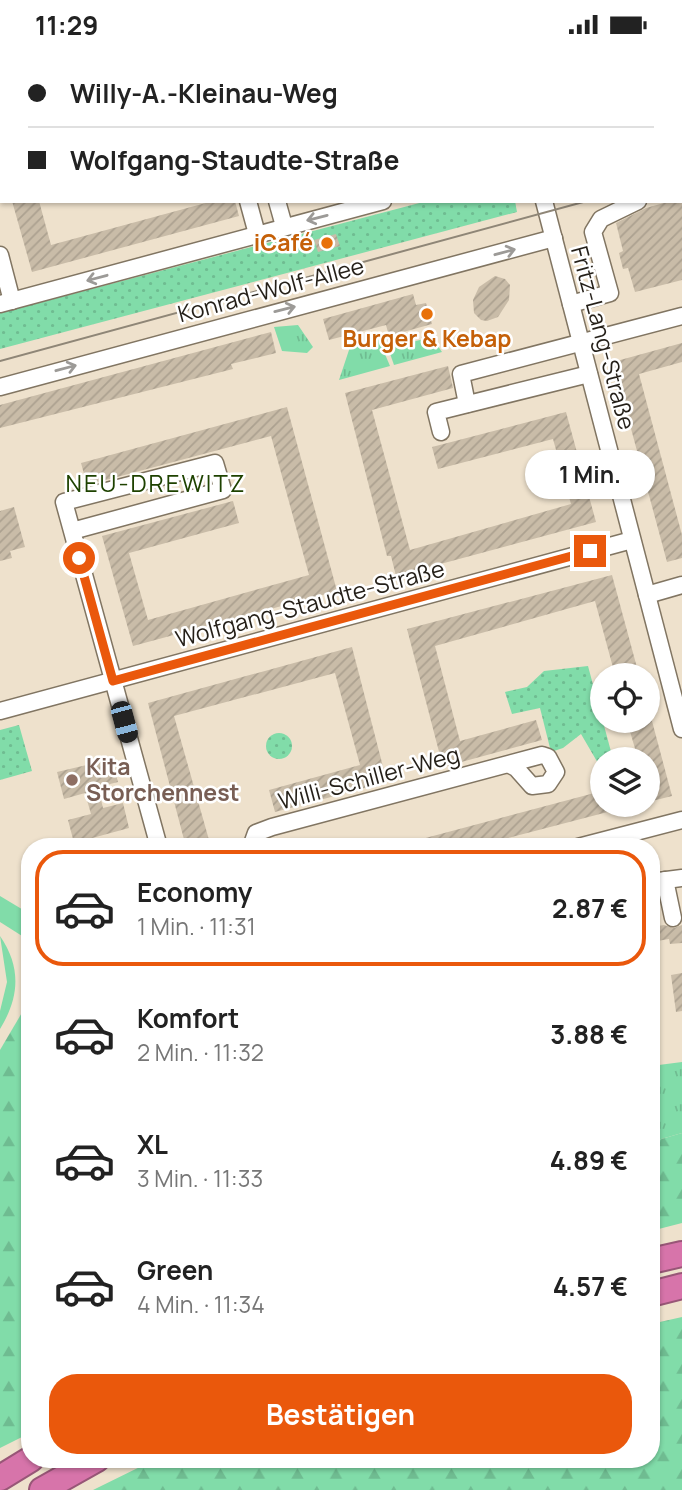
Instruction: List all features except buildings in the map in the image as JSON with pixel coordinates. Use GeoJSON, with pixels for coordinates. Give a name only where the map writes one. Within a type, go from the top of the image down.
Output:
{"type":"FeatureCollection","features":[{"type":"Feature","properties":{"kind":"highway"},"geometry":{"type":"LineString","coordinates":[[660,1259],[682,1254]]}},
{"type":"Feature","properties":{"kind":"highway"},"geometry":{"type":"LineString","coordinates":[[660,1292],[682,1286]]}},
{"type":"Feature","properties":{"kind":"highway"},"geometry":{"type":"LineString","coordinates":[[0,1478],[21,1465]]}},
{"type":"Feature","properties":{"kind":"highway"},"geometry":{"type":"LineString","coordinates":[[42,1490],[81,1468]]}},
{"type":"Feature","properties":{"kind":"street"},"geometry":{"type":"LineString","coordinates":[[249,203],[257,234]]}},
{"type":"Feature","properties":{"kind":"street"},"geometry":{"type":"LineString","coordinates":[[278,203],[284,226]]}},
{"type":"Feature","properties":{"kind":"street"},"geometry":{"type":"LineString","coordinates":[[0,255],[6,302],[375,203]]}},
{"type":"Feature","properties":{"kind":"street","name":"Fritz-Lang-Straße"},"geometry":{"type":"LineString","coordinates":[[545,203],[682,729]]}},
{"type":"Feature","properties":{"kind":"street"},"geometry":{"type":"LineString","coordinates":[[571,304],[610,293],[593,232],[601,219],[634,203]]}},
{"type":"Feature","properties":{"kind":"street","name":"Konrad-Wolf-Allee"},"geometry":{"type":"LineString","coordinates":[[0,387],[554,238]]}},
{"type":"Feature","properties":{"kind":"street"},"geometry":{"type":"LineString","coordinates":[[467,404],[461,375],[682,316]]}},
{"type":"Feature","properties":{"kind":"street"},"geometry":{"type":"LineString","coordinates":[[441,432],[436,412],[589,374]]}},
{"type":"Feature","properties":{"kind":"street"},"geometry":{"type":"LineString","coordinates":[[72,531],[223,490],[215,463],[64,502],[157,838]]}},
{"type":"Feature","properties":{"kind":"street","name":"Wolfgang-Staudte-Straße"},"geometry":{"type":"LineString","coordinates":[[0,712],[632,540]]}},
{"type":"Feature","properties":{"kind":"street"},"geometry":{"type":"LineString","coordinates":[[647,595],[682,585]]}},
{"type":"Feature","properties":{"kind":"street","name":"Willi-Schiller-Weg"},"geometry":{"type":"LineString","coordinates":[[254,838],[256,833],[272,827],[508,764]]}},
{"type":"Feature","properties":{"kind":"street"},"geometry":{"type":"LineString","coordinates":[[613,838],[682,820]]}},
{"type":"Feature","properties":{"kind":"street"},"geometry":{"type":"LineString","coordinates":[[660,881],[682,878]]}},
{"type":"Feature","properties":{"kind":"street"},"geometry":{"type":"LineString","coordinates":[[660,886],[673,918]]}},
{"type":"Feature","properties":{"kind":"green space"},"geometry":{"type":"Polygon","coordinates":[[[419,203],[515,203],[517,212],[0,349],[0,313],[419,203]]]}},
{"type":"Feature","properties":{"kind":"green space"},"geometry":{"type":"Polygon","coordinates":[[[298,325],[313,347],[307,353],[282,351],[274,327],[298,325]]]}},
{"type":"Feature","properties":{"kind":"green space"},"geometry":{"type":"Polygon","coordinates":[[[432,337],[442,352],[394,365],[388,348],[432,337]]]}},
{"type":"Feature","properties":{"kind":"green space"},"geometry":{"type":"Polygon","coordinates":[[[379,340],[390,366],[339,380],[350,347],[379,340]]]}},
{"type":"Feature","properties":{"kind":"green space"},"geometry":{"type":"Polygon","coordinates":[[[588,666],[590,733],[606,733],[610,747],[590,747],[590,749],[581,734],[563,748],[551,752],[540,708],[512,714],[505,692],[527,687],[544,671],[588,666]]]}},
{"type":"Feature","properties":{"kind":"green space"},"geometry":{"type":"Polygon","coordinates":[[[19,725],[32,771],[0,780],[0,730],[19,725]]]}},
{"type":"Feature","properties":{"kind":"green space"},"geometry":{"type":"Polygon","coordinates":[[[279,733],[288,737],[292,746],[288,755],[279,759],[270,755],[266,746],[270,737],[279,733]]]}},
{"type":"Feature","properties":{"kind":"green space"},"geometry":{"type":"Polygon","coordinates":[[[0,896],[21,909],[21,935],[0,922],[0,896]]]}},
{"type":"Feature","properties":{"kind":"green space"},"geometry":{"type":"Polygon","coordinates":[[[0,936],[12,960],[15,983],[11,1006],[0,1029],[0,1011],[7,982],[0,936]]]}},
{"type":"Feature","properties":{"kind":"green space"},"geometry":{"type":"Polygon","coordinates":[[[21,1014],[21,1438],[0,1448],[0,1050],[21,1014]]]}},
{"type":"Feature","properties":{"kind":"green space"},"geometry":{"type":"Polygon","coordinates":[[[682,1062],[682,1133],[660,1139],[660,1065],[682,1062]]]}},
{"type":"Feature","properties":{"kind":"green space"},"geometry":{"type":"Polygon","coordinates":[[[682,1133],[682,1223],[660,1229],[660,1139],[682,1133]]]}},
{"type":"Feature","properties":{"kind":"green space"},"geometry":{"type":"Polygon","coordinates":[[[682,1317],[682,1490],[93,1490],[138,1468],[660,1468],[660,1322],[682,1317]]]}},
{"type":"Feature","properties":{"kind":"tram line"},"geometry":{"type":"LineString","coordinates":[[0,361],[580,203]]}},
{"type":"Feature","properties":{"kind":"place","name":"iCafé"},"geometry":{"type":"Point","coordinates":[327,243]}},
{"type":"Feature","properties":{"kind":"place","name":"Burger & Kebap"},"geometry":{"type":"Point","coordinates":[427,314]}},
{"type":"Feature","properties":{"kind":"place","name":"Kita Storchennest"},"geometry":{"type":"Point","coordinates":[72,780]}},
{"type":"Feature","properties":{"kind":"district","name":"NEU-DREWITZ"},"geometry":{"type":"Point","coordinates":[156,484]}},
{"type":"Feature","properties":{"kind":"route"},"geometry":{"type":"LineString","coordinates":[[79,558],[113,681],[590,551]]}}]}
